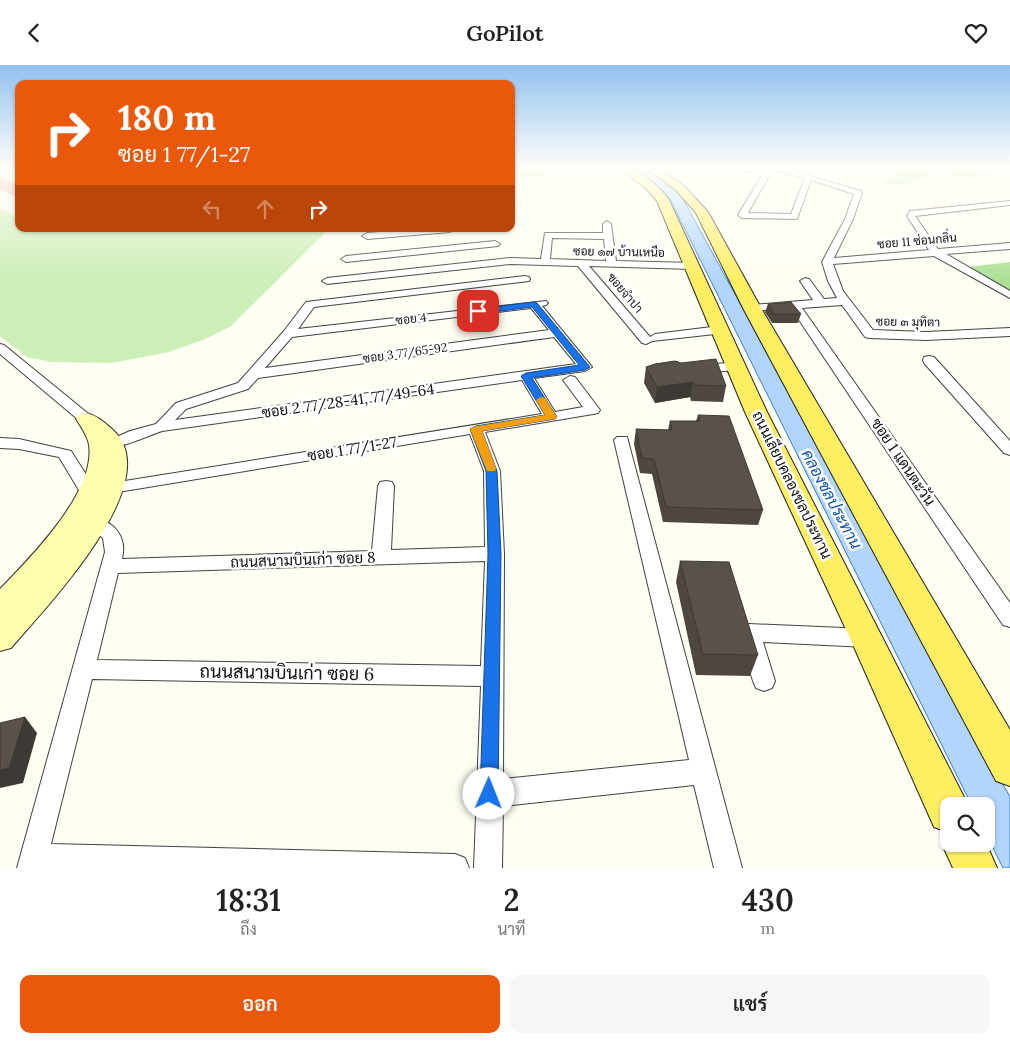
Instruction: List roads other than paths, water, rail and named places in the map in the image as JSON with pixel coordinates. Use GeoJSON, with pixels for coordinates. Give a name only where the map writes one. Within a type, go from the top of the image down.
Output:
{"type":"FeatureCollection","features":[{"type":"Feature","properties":{"kind":"main road","name":"ถนนเลียบคลองชลประทาน"},"geometry":{"type":"LineString","coordinates":[[665,206],[759,418],[867,638],[942,797]]}},
{"type":"Feature","properties":{"kind":"main road"},"geometry":{"type":"LineString","coordinates":[[697,206],[702,212],[752,308],[1010,767]]}},
{"type":"Feature","properties":{"kind":"main road"},"geometry":{"type":"LineString","coordinates":[[968,852],[975,868]]}},
{"type":"Feature","properties":{"kind":"street"},"geometry":{"type":"LineString","coordinates":[[747,206],[742,215],[794,217],[798,206]]}},
{"type":"Feature","properties":{"kind":"street"},"geometry":{"type":"LineString","coordinates":[[826,262],[850,219],[854,206]]}},
{"type":"Feature","properties":{"kind":"street"},"geometry":{"type":"LineString","coordinates":[[976,206],[913,213],[911,216],[935,252],[1010,295]]}},
{"type":"Feature","properties":{"kind":"street"},"geometry":{"type":"LineString","coordinates":[[607,224],[611,265]]}},
{"type":"Feature","properties":{"kind":"street"},"geometry":{"type":"LineString","coordinates":[[367,236],[397,232]]}},
{"type":"Feature","properties":{"kind":"street"},"geometry":{"type":"LineString","coordinates":[[405,232],[434,289]]}},
{"type":"Feature","properties":{"kind":"street"},"geometry":{"type":"LineString","coordinates":[[545,263],[548,235],[608,236]]}},
{"type":"Feature","properties":{"kind":"street"},"geometry":{"type":"LineString","coordinates":[[346,259],[495,244]]}},
{"type":"Feature","properties":{"kind":"street","name":"ซอย 11 ซ่อนกลิ่น"},"geometry":{"type":"LineString","coordinates":[[826,262],[1010,246]]}},
{"type":"Feature","properties":{"kind":"street","name":"ซอย ๑๗ บ้านเหนือ"},"geometry":{"type":"LineString","coordinates":[[327,281],[511,261],[693,266]]}},
{"type":"Feature","properties":{"kind":"street","name":"ซอย ๓ มุทิตา"},"geometry":{"type":"LineString","coordinates":[[826,262],[828,270],[845,301],[869,334],[926,336],[1010,332]]}},
{"type":"Feature","properties":{"kind":"street","name":"ซอยจำปา"},"geometry":{"type":"LineString","coordinates":[[582,264],[650,339],[720,330]]}},
{"type":"Feature","properties":{"kind":"street"},"geometry":{"type":"LineString","coordinates":[[161,427],[181,406],[237,390],[243,386],[288,334],[310,304],[525,279]]}},
{"type":"Feature","properties":{"kind":"street"},"geometry":{"type":"LineString","coordinates":[[805,281],[821,303]]}},
{"type":"Feature","properties":{"kind":"street"},"geometry":{"type":"LineString","coordinates":[[752,308],[845,301]]}},
{"type":"Feature","properties":{"kind":"street","name":"ซอย 4"},"geometry":{"type":"LineString","coordinates":[[288,334],[538,304],[557,333]]}},
{"type":"Feature","properties":{"kind":"street","name":"ซอย 1 แดนตะวัน"},"geometry":{"type":"LineString","coordinates":[[795,306],[1010,619]]}},
{"type":"Feature","properties":{"kind":"street","name":"ซอย 2 77/28-41, 77/49-64"},"geometry":{"type":"LineString","coordinates":[[113,444],[142,432],[161,427],[585,367],[557,333]]}},
{"type":"Feature","properties":{"kind":"street","name":"ซอย 3 77/65-92"},"geometry":{"type":"LineString","coordinates":[[254,374],[557,333]]}},
{"type":"Feature","properties":{"kind":"street"},"geometry":{"type":"LineString","coordinates":[[0,348],[107,436],[113,444],[118,459],[100,491],[90,519],[68,561],[0,639]]}},
{"type":"Feature","properties":{"kind":"street"},"geometry":{"type":"LineString","coordinates":[[929,360],[1010,450]]}},
{"type":"Feature","properties":{"kind":"street"},"geometry":{"type":"LineString","coordinates":[[688,371],[736,365]]}},
{"type":"Feature","properties":{"kind":"street"},"geometry":{"type":"LineString","coordinates":[[526,376],[551,417]]}},
{"type":"Feature","properties":{"kind":"street","name":"ซอย 1 77/1-27"},"geometry":{"type":"LineString","coordinates":[[100,491],[593,410],[570,380]]}},
{"type":"Feature","properties":{"kind":"street"},"geometry":{"type":"LineString","coordinates":[[86,419],[100,445],[100,491]]}},
{"type":"Feature","properties":{"kind":"street"},"geometry":{"type":"LineString","coordinates":[[476,429],[492,471],[495,554],[488,868]]}},
{"type":"Feature","properties":{"kind":"street"},"geometry":{"type":"LineString","coordinates":[[622,441],[728,868]]}},
{"type":"Feature","properties":{"kind":"street"},"geometry":{"type":"LineString","coordinates":[[0,443],[19,444],[65,455],[100,491]]}},
{"type":"Feature","properties":{"kind":"street"},"geometry":{"type":"LineString","coordinates":[[381,557],[386,486]]}},
{"type":"Feature","properties":{"kind":"street"},"geometry":{"type":"LineString","coordinates":[[90,519],[105,527],[113,536],[114,552],[32,863],[455,868]]}},
{"type":"Feature","properties":{"kind":"street"},"geometry":{"type":"LineString","coordinates":[[0,607],[55,544],[90,519]]}},
{"type":"Feature","properties":{"kind":"street","name":"ถนนสนามบินเก่า ซอย 8"},"geometry":{"type":"LineString","coordinates":[[111,566],[495,554]]}},
{"type":"Feature","properties":{"kind":"street"},"geometry":{"type":"LineString","coordinates":[[764,681],[747,625],[867,638]]}},
{"type":"Feature","properties":{"kind":"street","name":"ถนนสนามบินเก่า ซอย 6"},"geometry":{"type":"LineString","coordinates":[[83,669],[492,677]]}},
{"type":"Feature","properties":{"kind":"street"},"geometry":{"type":"LineString","coordinates":[[489,794],[704,771]]}},
{"type":"Feature","properties":{"kind":"water","name":"คลองชลประทาน"},"geometry":{"type":"Polygon","coordinates":[[[674,206],[687,206],[1010,797],[1010,868],[1003,868],[995,852],[995,797],[968,797],[674,206]]]}}]}
